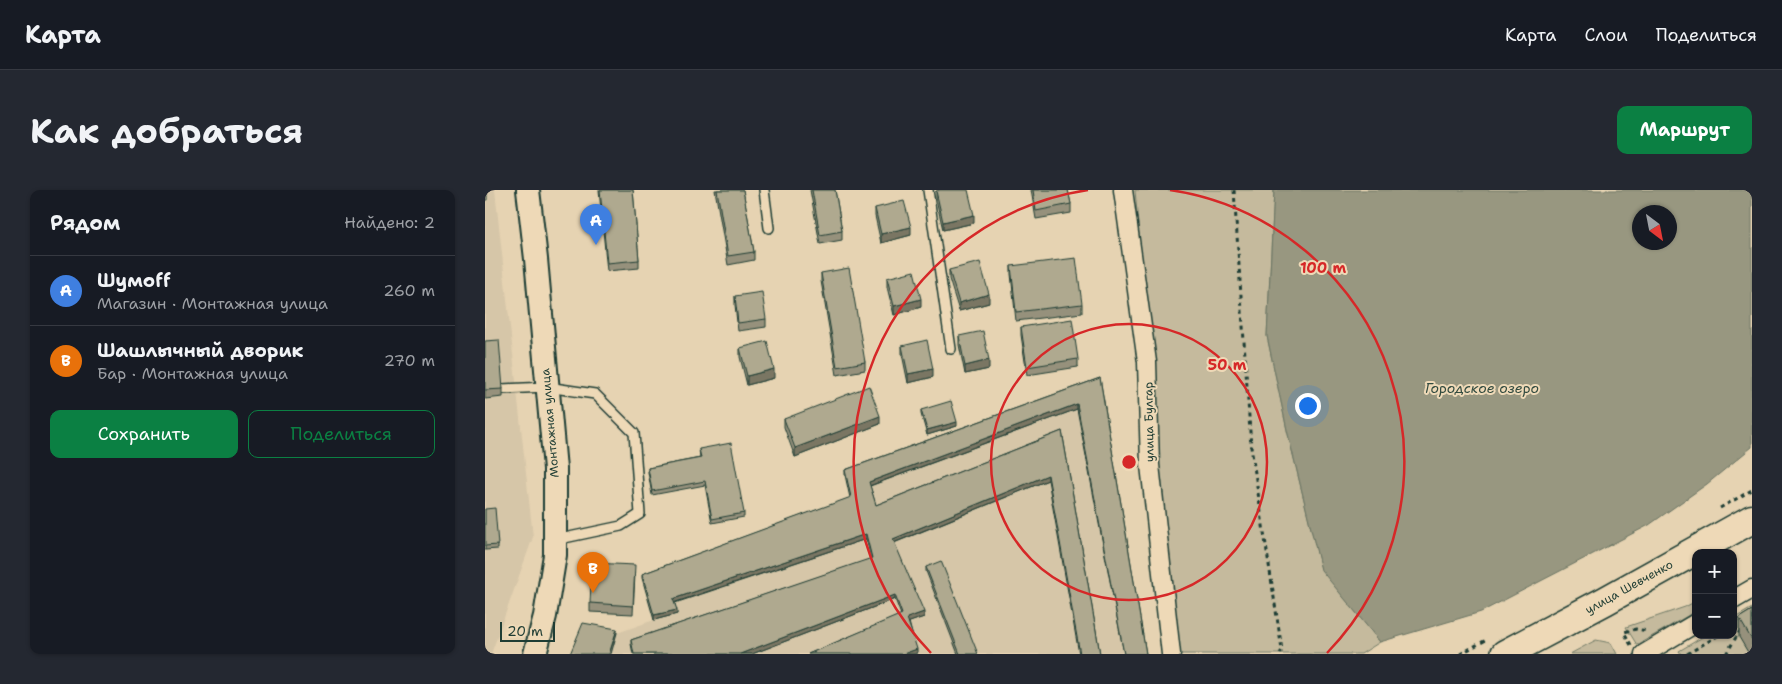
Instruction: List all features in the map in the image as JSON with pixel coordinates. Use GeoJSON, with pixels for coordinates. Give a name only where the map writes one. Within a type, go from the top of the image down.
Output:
{"type":"FeatureCollection","features":[{"type":"Feature","properties":{"kind":"main road","name":"улица Шевченко"},"geometry":{"type":"LineString","coordinates":[[1505,654],[1752,519]]}},
{"type":"Feature","properties":{"kind":"street","name":"Монтажная улица"},"geometry":{"type":"LineString","coordinates":[[528,190],[555,469],[555,555],[545,616],[535,654]]}},
{"type":"Feature","properties":{"kind":"street","name":"улица Булгар"},"geometry":{"type":"LineString","coordinates":[[1123,190],[1147,362],[1149,465],[1171,654]]}},
{"type":"Feature","properties":{"kind":"street"},"geometry":{"type":"LineString","coordinates":[[1737,598],[1752,589]]}},
{"type":"Feature","properties":{"kind":"street"},"geometry":{"type":"LineString","coordinates":[[1644,654],[1692,625]]}},
{"type":"Feature","properties":{"kind":"lane"},"geometry":{"type":"LineString","coordinates":[[764,190],[769,228]]}},
{"type":"Feature","properties":{"kind":"lane"},"geometry":{"type":"LineString","coordinates":[[928,190],[951,349]]}},
{"type":"Feature","properties":{"kind":"lane"},"geometry":{"type":"LineString","coordinates":[[502,389],[547,387],[595,394],[635,433],[640,514],[621,526],[555,540]]}},
{"type":"Feature","properties":{"kind":"path"},"geometry":{"type":"LineString","coordinates":[[1234,190],[1251,447],[1281,652],[1285,654]]}},
{"type":"Feature","properties":{"kind":"path"},"geometry":{"type":"LineString","coordinates":[[1737,625],[1743,623],[1737,634]]}},
{"type":"Feature","properties":{"kind":"path"},"geometry":{"type":"LineString","coordinates":[[1687,654],[1712,639]]}},
{"type":"Feature","properties":{"kind":"path"},"geometry":{"type":"LineString","coordinates":[[1726,654],[1734,639]]}},
{"type":"Feature","properties":{"kind":"shaded area"},"geometry":{"type":"Polygon","coordinates":[[[485,190],[495,190],[533,537],[491,654],[485,654],[485,190]]]}},
{"type":"Feature","properties":{"kind":"shaded area"},"geometry":{"type":"Polygon","coordinates":[[[1135,190],[1274,190],[1267,336],[1287,430],[1321,569],[1380,642],[1361,654],[1179,654],[1156,488],[1149,350],[1135,190]]]}},
{"type":"Feature","properties":{"kind":"shaded area"},"geometry":{"type":"Polygon","coordinates":[[[1100,382],[1145,654],[572,654],[583,627],[617,633],[654,620],[642,578],[851,501],[845,475],[1100,382]]]}},
{"type":"Feature","properties":{"kind":"shaded area"},"geometry":{"type":"Polygon","coordinates":[[[1692,603],[1692,613],[1637,645],[1626,627],[1692,603]]]}},
{"type":"Feature","properties":{"kind":"shaded area"},"geometry":{"type":"Polygon","coordinates":[[[1752,608],[1749,654],[1681,654],[1679,651],[1699,639],[1737,639],[1737,617],[1752,608]]]}},
{"type":"Feature","properties":{"kind":"shaded area"},"geometry":{"type":"Polygon","coordinates":[[[1596,640],[1611,643],[1617,654],[1570,654],[1596,640]]]}},
{"type":"Feature","properties":{"kind":"water","name":"Городское озеро"},"geometry":{"type":"Polygon","coordinates":[[[1274,190],[1752,190],[1752,447],[1707,484],[1649,525],[1481,612],[1380,642],[1321,570],[1287,430],[1267,336],[1274,190]]]}},
{"type":"Feature","properties":{"kind":"building"},"geometry":{"type":"Polygon","coordinates":[[[600,190],[633,190],[639,260],[607,263],[600,190]]]}},
{"type":"Feature","properties":{"kind":"building"},"geometry":{"type":"Polygon","coordinates":[[[717,190],[743,190],[754,252],[728,256],[717,190]]]}},
{"type":"Feature","properties":{"kind":"building"},"geometry":{"type":"Polygon","coordinates":[[[812,190],[835,190],[842,231],[820,235],[812,190]]]}},
{"type":"Feature","properties":{"kind":"building"},"geometry":{"type":"Polygon","coordinates":[[[968,190],[974,215],[943,222],[936,191],[968,190]]]}},
{"type":"Feature","properties":{"kind":"building"},"geometry":{"type":"Polygon","coordinates":[[[1033,190],[1068,190],[1071,204],[1036,211],[1033,190]]]}},
{"type":"Feature","properties":{"kind":"building"},"geometry":{"type":"Polygon","coordinates":[[[904,201],[911,227],[881,234],[875,208],[904,201]]]}},
{"type":"Feature","properties":{"kind":"building"},"geometry":{"type":"Polygon","coordinates":[[[1076,258],[1082,304],[1016,312],[1011,266],[1076,258]]]}},
{"type":"Feature","properties":{"kind":"building"},"geometry":{"type":"Polygon","coordinates":[[[980,262],[989,294],[959,303],[949,270],[980,262]]]}},
{"type":"Feature","properties":{"kind":"building"},"geometry":{"type":"Polygon","coordinates":[[[849,268],[865,362],[837,367],[821,273],[849,268]]]}},
{"type":"Feature","properties":{"kind":"building"},"geometry":{"type":"Polygon","coordinates":[[[914,271],[921,299],[894,306],[887,278],[914,271]]]}},
{"type":"Feature","properties":{"kind":"building"},"geometry":{"type":"Polygon","coordinates":[[[762,292],[766,319],[738,323],[735,296],[762,292]]]}},
{"type":"Feature","properties":{"kind":"building"},"geometry":{"type":"Polygon","coordinates":[[[1072,319],[1078,359],[1027,367],[1021,327],[1072,319]]]}},
{"type":"Feature","properties":{"kind":"building"},"geometry":{"type":"Polygon","coordinates":[[[983,331],[989,360],[965,366],[959,336],[983,331]]]}},
{"type":"Feature","properties":{"kind":"building"},"geometry":{"type":"Polygon","coordinates":[[[499,340],[503,389],[485,390],[485,341],[499,340]]]}},
{"type":"Feature","properties":{"kind":"building"},"geometry":{"type":"Polygon","coordinates":[[[927,340],[933,369],[908,374],[902,346],[927,340]]]}},
{"type":"Feature","properties":{"kind":"building"},"geometry":{"type":"Polygon","coordinates":[[[767,341],[774,369],[747,376],[740,348],[767,341]]]}},
{"type":"Feature","properties":{"kind":"building"},"geometry":{"type":"Polygon","coordinates":[[[1100,378],[1146,654],[1124,654],[1077,404],[869,482],[876,505],[1062,431],[1100,654],[1080,654],[1048,475],[893,539],[924,612],[907,618],[917,649],[903,654],[808,654],[902,614],[895,595],[740,654],[634,654],[631,640],[872,558],[866,534],[673,599],[677,610],[654,615],[642,574],[851,497],[845,470],[1100,378]]]}},
{"type":"Feature","properties":{"kind":"building"},"geometry":{"type":"Polygon","coordinates":[[[869,386],[880,416],[795,448],[784,419],[869,386]]]}},
{"type":"Feature","properties":{"kind":"building"},"geometry":{"type":"Polygon","coordinates":[[[951,401],[957,422],[927,430],[921,410],[951,401]]]}},
{"type":"Feature","properties":{"kind":"building"},"geometry":{"type":"Polygon","coordinates":[[[731,443],[744,513],[712,519],[705,481],[652,491],[648,468],[701,458],[699,449],[731,443]]]}},
{"type":"Feature","properties":{"kind":"building"},"geometry":{"type":"Polygon","coordinates":[[[495,508],[498,545],[485,546],[485,509],[495,508]]]}},
{"type":"Feature","properties":{"kind":"building"},"geometry":{"type":"Polygon","coordinates":[[[941,561],[978,654],[960,654],[926,567],[941,561]]]}},
{"type":"Feature","properties":{"kind":"building"},"geometry":{"type":"Polygon","coordinates":[[[592,563],[635,565],[633,606],[590,603],[592,563]]]}},
{"type":"Feature","properties":{"kind":"building"},"geometry":{"type":"Polygon","coordinates":[[[1752,610],[1752,640],[1739,618],[1752,610]]]}},
{"type":"Feature","properties":{"kind":"building"},"geometry":{"type":"Polygon","coordinates":[[[583,623],[617,629],[609,654],[570,654],[583,623]]]}},
{"type":"Feature","properties":{"kind":"place","name":"Шумоff"},"geometry":{"type":"Point","coordinates":[596,245]}},
{"type":"Feature","properties":{"kind":"place","name":"Шашлычный дворик"},"geometry":{"type":"Point","coordinates":[593,593]}}]}
